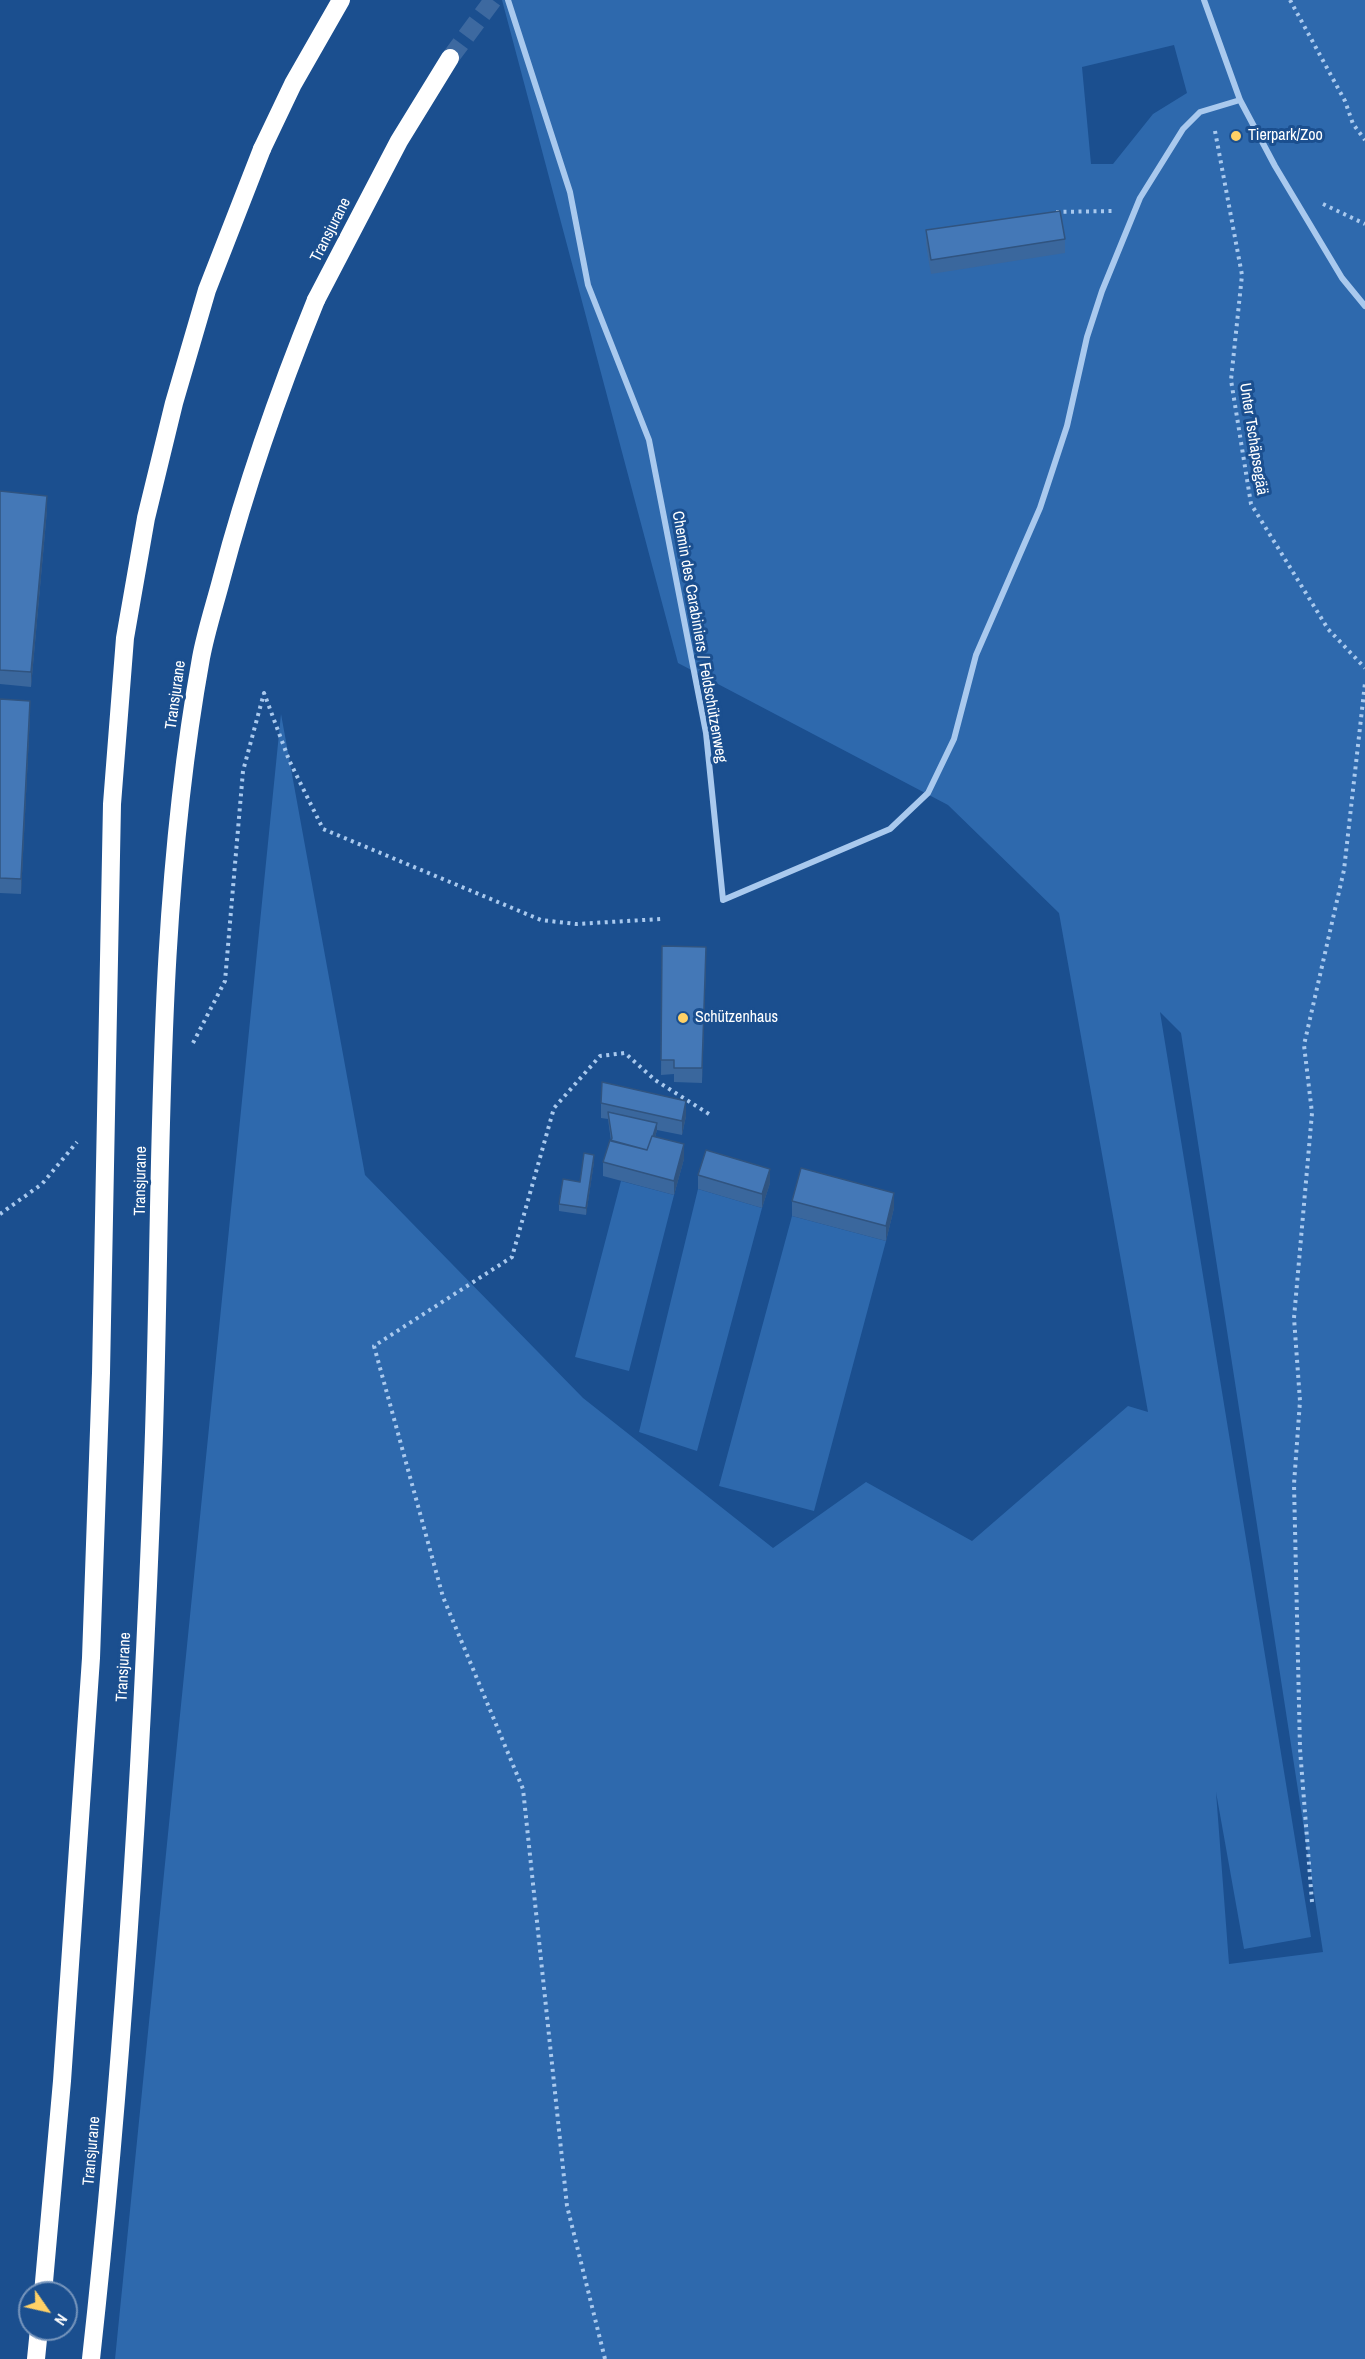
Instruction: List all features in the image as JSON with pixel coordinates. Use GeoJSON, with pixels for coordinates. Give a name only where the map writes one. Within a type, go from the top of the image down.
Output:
{"type":"FeatureCollection","features":[{"type":"Feature","properties":{"kind":"highway","name":"Transjurane"},"geometry":{"type":"LineString","coordinates":[[44,2281],[63,2069],[91,1658],[101,1373],[111,804],[125,638],[146,518],[174,403],[207,290],[262,149],[293,84],[341,0]]}},
{"type":"Feature","properties":{"kind":"highway","name":"Transjurane"},"geometry":{"type":"LineString","coordinates":[[91,2359],[114,2137],[134,1858],[153,1460],[164,1052],[170,924],[181,798],[201,655],[236,522],[274,403],[316,300],[399,141],[450,58]]}},
{"type":"Feature","properties":{"kind":"highway"},"geometry":{"type":"LineString","coordinates":[[36,2359],[38,2341]]}},
{"type":"Feature","properties":{"kind":"street","name":"Chemin des Carabiniers / Feldschützenweg"},"geometry":{"type":"LineString","coordinates":[[508,0],[570,192],[588,285],[649,440],[706,733],[723,900],[890,830],[928,793],[954,739],[976,655],[1040,508],[1067,426],[1087,337],[1102,291],[1134,211],[1183,129],[1200,112],[1240,100]]}},
{"type":"Feature","properties":{"kind":"street"},"geometry":{"type":"LineString","coordinates":[[1204,0],[1240,100],[1342,278],[1365,306]]}},
{"type":"Feature","properties":{"kind":"path"},"geometry":{"type":"LineString","coordinates":[[1290,0],[1346,100],[1353,123],[1365,140]]}},
{"type":"Feature","properties":{"kind":"path","name":"Unter Tschäpsegää"},"geometry":{"type":"LineString","coordinates":[[1212,109],[1242,275],[1231,380],[1251,504],[1328,629],[1365,668]]}},
{"type":"Feature","properties":{"kind":"path"},"geometry":{"type":"LineString","coordinates":[[1297,203],[1328,204],[1365,224]]}},
{"type":"Feature","properties":{"kind":"path"},"geometry":{"type":"LineString","coordinates":[[1052,213],[1134,211]]}},
{"type":"Feature","properties":{"kind":"path"},"geometry":{"type":"LineString","coordinates":[[1312,1902],[1300,1749],[1294,1484],[1300,1401],[1294,1318],[1312,1113],[1304,1045],[1344,870],[1365,683]]}},
{"type":"Feature","properties":{"kind":"path"},"geometry":{"type":"LineString","coordinates":[[191,1047],[225,981],[243,771],[264,693],[289,760],[323,829],[541,920],[576,924],[661,920]]}},
{"type":"Feature","properties":{"kind":"path"},"geometry":{"type":"LineString","coordinates":[[605,2359],[567,2206],[523,1789],[442,1597],[374,1346],[512,1257],[554,1107],[600,1056],[625,1053],[655,1080],[709,1114]]}},
{"type":"Feature","properties":{"kind":"path"},"geometry":{"type":"LineString","coordinates":[[0,1214],[42,1184],[82,1137]]}},
{"type":"Feature","properties":{"kind":"shaded area"},"geometry":{"type":"Polygon","coordinates":[[[502,0],[1365,0],[1365,2359],[115,2359],[281,714],[365,1175],[583,1398],[773,1548],[866,1482],[972,1541],[1128,1406],[1148,1412],[1059,913],[948,805],[678,663],[502,0]],[[1174,45],[1082,67],[1091,164],[1113,164],[1153,114],[1187,93],[1174,45]],[[1160,1012],[1311,1937],[1244,1949],[1216,1792],[1229,1964],[1323,1952],[1181,1033],[1160,1012]]]}},
{"type":"Feature","properties":{"kind":"shaded area"},"geometry":{"type":"Polygon","coordinates":[[[621,1181],[674,1195],[629,1371],[575,1357],[621,1181]]]}},
{"type":"Feature","properties":{"kind":"shaded area"},"geometry":{"type":"Polygon","coordinates":[[[698,1189],[762,1208],[697,1451],[639,1432],[698,1189]]]}},
{"type":"Feature","properties":{"kind":"shaded area"},"geometry":{"type":"Polygon","coordinates":[[[792,1216],[886,1241],[814,1511],[719,1486],[792,1216]]]}},
{"type":"Feature","properties":{"kind":"building"},"geometry":{"type":"Polygon","coordinates":[[[1060,211],[1065,239],[931,260],[926,230],[1060,211]]]}},
{"type":"Feature","properties":{"kind":"building"},"geometry":{"type":"Polygon","coordinates":[[[0,491],[47,496],[31,672],[0,670],[0,491]]]}},
{"type":"Feature","properties":{"kind":"building"},"geometry":{"type":"Polygon","coordinates":[[[0,699],[30,701],[21,879],[0,878],[0,699]]]}},
{"type":"Feature","properties":{"kind":"building","name":"Schützenhaus"},"geometry":{"type":"Polygon","coordinates":[[[662,946],[706,947],[702,1068],[674,1068],[674,1060],[661,1060],[662,946]]]}},
{"type":"Feature","properties":{"kind":"building"},"geometry":{"type":"Polygon","coordinates":[[[602,1082],[686,1101],[682,1121],[601,1103],[602,1082]]]}},
{"type":"Feature","properties":{"kind":"building"},"geometry":{"type":"Polygon","coordinates":[[[608,1112],[657,1123],[647,1150],[611,1141],[608,1112]]]}},
{"type":"Feature","properties":{"kind":"building"},"geometry":{"type":"Polygon","coordinates":[[[652,1136],[684,1144],[674,1181],[603,1162],[610,1140],[647,1150],[652,1136]]]}},
{"type":"Feature","properties":{"kind":"building"},"geometry":{"type":"Polygon","coordinates":[[[706,1150],[770,1169],[762,1194],[698,1175],[706,1150]]]}},
{"type":"Feature","properties":{"kind":"building"},"geometry":{"type":"Polygon","coordinates":[[[584,1153],[594,1155],[586,1208],[559,1204],[563,1179],[580,1182],[584,1153]]]}},
{"type":"Feature","properties":{"kind":"building"},"geometry":{"type":"Polygon","coordinates":[[[801,1168],[894,1193],[886,1226],[792,1201],[801,1168]]]}},
{"type":"Feature","properties":{"kind":"tunnel"},"geometry":{"type":"LineString","coordinates":[[450,58],[493,0]]}},
{"type":"Feature","properties":{"kind":"place","name":"Tierpark/Zoo"},"geometry":{"type":"Point","coordinates":[1236,136]}},
{"type":"Feature","properties":{"kind":"place","name":"Schützenhaus"},"geometry":{"type":"Point","coordinates":[683,1018]}}]}
